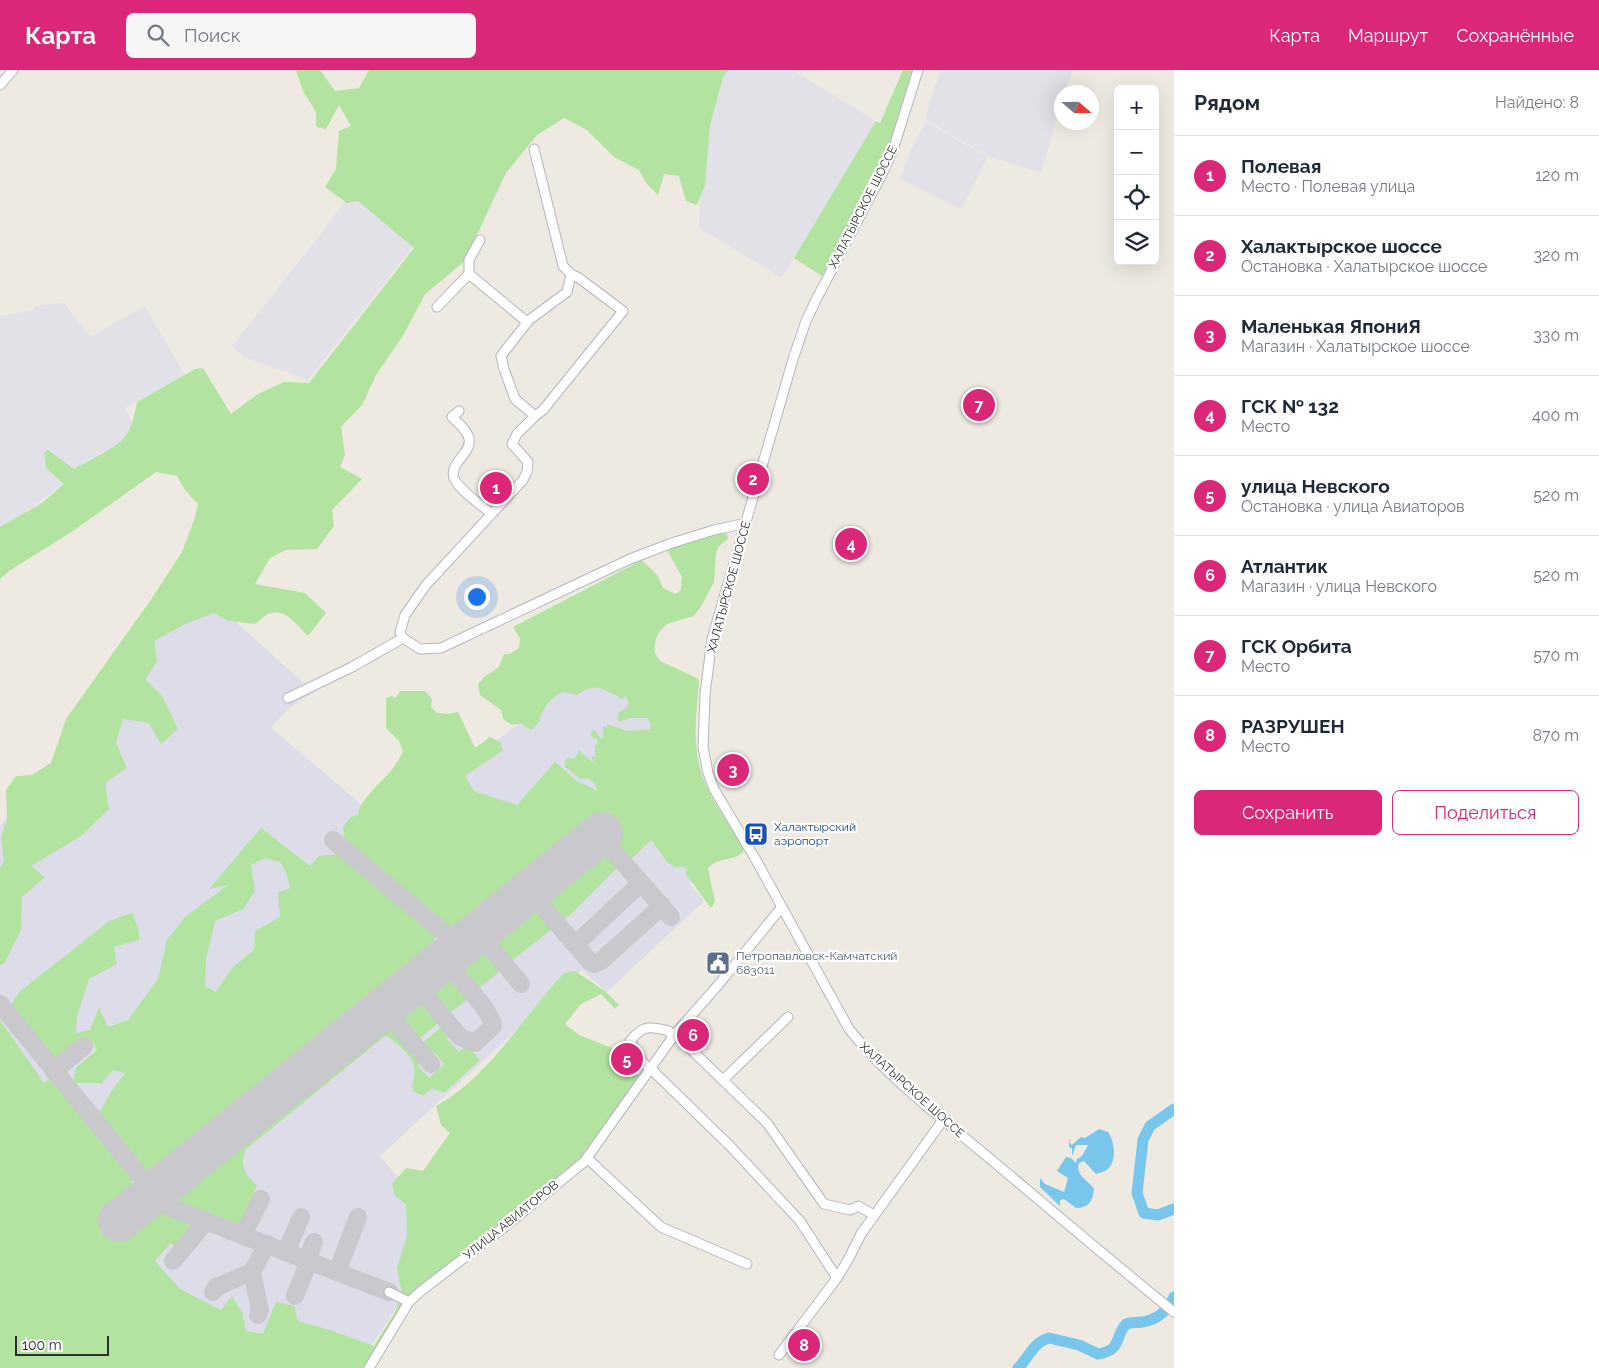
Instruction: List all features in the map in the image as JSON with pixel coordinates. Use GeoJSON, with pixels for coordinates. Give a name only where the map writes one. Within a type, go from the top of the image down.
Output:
{"type":"FeatureCollection","features":[{"type":"Feature","properties":{"kind":"street"},"geometry":{"type":"LineString","coordinates":[[0,85],[13,70]]}},
{"type":"Feature","properties":{"kind":"street","name":"ХАЛАТЫРСКОЕ ШОССЕ"},"geometry":{"type":"LineString","coordinates":[[918,70],[892,153],[806,321],[712,639],[705,694],[703,747],[708,773],[714,789],[756,860],[849,1029],[862,1046],[943,1120],[1174,1312]]}},
{"type":"Feature","properties":{"kind":"street"},"geometry":{"type":"LineString","coordinates":[[534,149],[563,266],[571,274],[623,311],[543,410],[516,434],[512,444],[528,462],[527,472],[523,480],[426,585],[405,615],[400,632],[403,638],[420,649],[441,648],[630,559],[672,543],[714,530],[746,523]]}},
{"type":"Feature","properties":{"kind":"street"},"geometry":{"type":"LineString","coordinates":[[437,307],[469,274],[469,260],[480,240]]}},
{"type":"Feature","properties":{"kind":"street"},"geometry":{"type":"LineString","coordinates":[[469,274],[527,322]]}},
{"type":"Feature","properties":{"kind":"street"},"geometry":{"type":"LineString","coordinates":[[535,416],[516,399],[501,356],[527,322],[567,292],[571,274]]}},
{"type":"Feature","properties":{"kind":"street"},"geometry":{"type":"LineString","coordinates":[[459,411],[452,417],[470,440],[468,448],[456,463],[455,478],[465,491],[491,513]]}},
{"type":"Feature","properties":{"kind":"street"},"geometry":{"type":"LineString","coordinates":[[288,698],[352,667],[403,638]]}},
{"type":"Feature","properties":{"kind":"street","name":"УЛИЦА АВИАТОРОВ"},"geometry":{"type":"LineString","coordinates":[[369,1368],[409,1302],[507,1225],[587,1158],[674,1036],[781,908]]}},
{"type":"Feature","properties":{"kind":"street"},"geometry":{"type":"LineString","coordinates":[[723,1080],[788,1017]]}},
{"type":"Feature","properties":{"kind":"street"},"geometry":{"type":"LineString","coordinates":[[837,1278],[800,1221],[730,1146],[644,1064],[630,1041],[638,1031],[652,1026],[669,1031],[767,1123],[824,1204],[850,1210],[858,1206],[874,1215]]}},
{"type":"Feature","properties":{"kind":"street"},"geometry":{"type":"LineString","coordinates":[[779,1355],[837,1278],[861,1234],[943,1120]]}},
{"type":"Feature","properties":{"kind":"street"},"geometry":{"type":"LineString","coordinates":[[587,1158],[661,1227],[747,1264]]}},
{"type":"Feature","properties":{"kind":"street"},"geometry":{"type":"LineString","coordinates":[[389,1292],[409,1302]]}},
{"type":"Feature","properties":{"kind":"shaded area"},"geometry":{"type":"Polygon","coordinates":[[[725,70],[793,70],[876,121],[782,278],[699,228],[702,107],[725,70]]]}},
{"type":"Feature","properties":{"kind":"shaded area"},"geometry":{"type":"Polygon","coordinates":[[[941,70],[1072,70],[1067,85],[1054,85],[1054,129],[1041,173],[990,157],[926,120],[929,103],[941,70]]]}},
{"type":"Feature","properties":{"kind":"shaded area"},"geometry":{"type":"Polygon","coordinates":[[[926,122],[988,157],[961,209],[900,179],[913,145],[926,122]]]}},
{"type":"Feature","properties":{"kind":"shaded area"},"geometry":{"type":"Polygon","coordinates":[[[355,187],[418,240],[308,380],[244,357],[232,346],[327,226],[355,187]]]}},
{"type":"Feature","properties":{"kind":"shaded area"},"geometry":{"type":"Polygon","coordinates":[[[64,303],[89,336],[145,306],[185,375],[125,408],[130,418],[138,427],[67,487],[58,488],[0,530],[0,316],[31,311],[37,306],[64,303]]]}},
{"type":"Feature","properties":{"kind":"shaded area"},"geometry":{"type":"Polygon","coordinates":[[[197,587],[314,692],[289,708],[271,728],[398,835],[444,781],[614,650],[697,775],[703,869],[690,884],[704,901],[607,992],[582,970],[380,1156],[458,1247],[410,1287],[363,1358],[338,1368],[0,1269],[0,827],[197,587]]]}},
{"type":"Feature","properties":{"kind":"green space"},"geometry":{"type":"Polygon","coordinates":[[[296,70],[320,70],[335,91],[359,88],[369,70],[729,70],[723,77],[710,125],[705,185],[697,205],[686,201],[679,176],[664,174],[658,195],[647,184],[639,170],[614,157],[587,130],[564,118],[537,135],[506,173],[464,262],[425,294],[404,334],[376,375],[362,405],[341,427],[345,455],[340,467],[362,479],[332,510],[334,526],[317,549],[286,550],[270,558],[255,584],[305,593],[326,613],[308,636],[290,618],[280,613],[268,614],[255,624],[229,621],[214,613],[185,624],[154,641],[157,662],[145,679],[162,696],[178,729],[161,744],[149,723],[123,719],[116,743],[127,768],[105,783],[109,809],[81,836],[31,866],[45,877],[22,897],[21,930],[4,964],[0,965],[0,868],[4,861],[1,838],[7,819],[6,790],[16,776],[32,775],[51,763],[66,719],[150,601],[182,552],[198,504],[185,490],[177,476],[156,472],[73,531],[9,571],[0,579],[0,527],[42,503],[64,484],[46,468],[44,453],[48,450],[74,469],[100,455],[120,442],[127,434],[133,421],[137,402],[195,369],[203,368],[231,414],[258,394],[284,382],[309,383],[414,248],[358,201],[347,203],[325,187],[336,169],[339,131],[351,126],[339,105],[326,129],[316,127],[316,112],[303,91],[296,70]]]}},
{"type":"Feature","properties":{"kind":"green space"},"geometry":{"type":"Polygon","coordinates":[[[903,70],[914,70],[889,151],[877,178],[822,276],[794,258],[876,121],[880,123],[903,70]]]}},
{"type":"Feature","properties":{"kind":"green space"},"geometry":{"type":"Polygon","coordinates":[[[727,534],[728,539],[718,547],[714,582],[700,608],[694,616],[667,624],[659,632],[655,642],[655,653],[660,661],[697,678],[699,682],[696,747],[701,773],[714,801],[743,848],[743,852],[740,855],[717,862],[708,868],[715,902],[712,907],[710,907],[686,874],[687,869],[685,867],[675,867],[668,863],[651,840],[628,862],[593,822],[458,931],[444,928],[345,844],[343,827],[351,817],[358,815],[359,809],[372,790],[393,768],[403,751],[399,741],[386,728],[386,698],[391,696],[396,698],[400,691],[425,691],[432,699],[431,707],[437,713],[448,714],[458,712],[475,748],[490,737],[500,742],[503,750],[465,776],[474,791],[517,805],[555,762],[577,781],[598,791],[594,783],[588,778],[580,779],[565,768],[565,760],[568,758],[573,759],[578,754],[578,750],[595,764],[591,757],[595,757],[595,746],[598,743],[597,739],[592,737],[591,732],[593,730],[596,731],[600,738],[603,738],[603,726],[607,728],[608,724],[627,731],[651,729],[648,718],[631,718],[619,722],[618,714],[626,709],[629,703],[626,697],[620,699],[618,696],[593,687],[577,695],[567,692],[561,693],[554,697],[547,705],[540,721],[531,730],[521,723],[512,725],[503,719],[501,710],[480,695],[478,684],[484,677],[499,667],[504,654],[510,654],[519,648],[520,638],[513,627],[642,560],[658,576],[663,588],[675,594],[681,590],[682,577],[667,550],[709,535],[727,534]]]}},
{"type":"Feature","properties":{"kind":"green space"},"geometry":{"type":"Polygon","coordinates":[[[261,828],[310,866],[319,856],[339,854],[432,929],[435,936],[432,949],[159,1170],[145,1171],[120,1138],[109,1134],[100,1111],[125,1073],[113,1070],[102,1083],[73,1083],[76,1068],[97,1050],[91,1040],[84,1037],[65,1056],[57,1061],[51,1054],[46,1054],[16,1021],[10,1006],[19,992],[109,921],[132,913],[139,931],[139,940],[114,947],[117,964],[89,979],[77,1015],[76,1033],[90,1030],[99,1007],[108,1027],[128,1020],[158,979],[167,940],[185,917],[228,885],[209,889],[261,828]],[[265,858],[251,865],[255,891],[243,909],[215,921],[206,959],[205,986],[216,992],[232,968],[254,950],[255,931],[280,917],[278,893],[290,888],[287,875],[280,862],[265,858]]]}},
{"type":"Feature","properties":{"kind":"green space"},"geometry":{"type":"Polygon","coordinates":[[[605,849],[619,866],[561,924],[542,900],[605,849]]]}},
{"type":"Feature","properties":{"kind":"green space"},"geometry":{"type":"Polygon","coordinates":[[[534,906],[552,929],[510,962],[492,940],[534,906]]]}},
{"type":"Feature","properties":{"kind":"green space"},"geometry":{"type":"Polygon","coordinates":[[[484,947],[502,970],[475,991],[457,968],[484,947]]]}},
{"type":"Feature","properties":{"kind":"green space"},"geometry":{"type":"Polygon","coordinates":[[[575,971],[605,991],[619,1005],[615,1009],[601,994],[581,1004],[565,1024],[579,1035],[612,1048],[643,1080],[584,1155],[411,1294],[365,1368],[0,1368],[0,1020],[44,1083],[51,1078],[132,1177],[132,1191],[108,1212],[126,1234],[160,1207],[194,1220],[197,1227],[177,1249],[171,1243],[155,1261],[180,1289],[221,1310],[232,1296],[242,1312],[246,1331],[263,1334],[276,1302],[294,1306],[298,1321],[374,1346],[395,1312],[402,1294],[397,1268],[407,1236],[406,1204],[395,1196],[392,1184],[406,1168],[423,1171],[450,1133],[441,1125],[436,1106],[464,1087],[476,1076],[500,1051],[564,973],[575,971]]]}},
{"type":"Feature","properties":{"kind":"green space"},"geometry":{"type":"Polygon","coordinates":[[[450,974],[469,998],[446,1016],[427,992],[450,974]]]}},
{"type":"Feature","properties":{"kind":"green space"},"geometry":{"type":"Polygon","coordinates":[[[421,996],[441,1021],[415,1042],[395,1017],[421,996]]]}},
{"type":"Feature","properties":{"kind":"green space"},"geometry":{"type":"Polygon","coordinates":[[[389,1023],[419,1056],[418,1066],[429,1078],[444,1064],[434,1052],[429,1056],[420,1045],[444,1025],[451,1034],[447,1039],[459,1052],[467,1045],[480,1060],[444,1093],[432,1088],[423,1096],[413,1091],[414,1066],[412,1060],[396,1043],[385,1036],[245,1150],[243,1166],[249,1178],[257,1186],[250,1202],[250,1210],[242,1227],[235,1229],[214,1220],[213,1215],[206,1212],[199,1214],[177,1204],[173,1197],[389,1023]]]}},
{"type":"Feature","properties":{"kind":"water"},"geometry":{"type":"Polygon","coordinates":[[[1099,1129],[1108,1132],[1114,1147],[1114,1158],[1109,1168],[1105,1171],[1096,1174],[1084,1161],[1079,1163],[1080,1174],[1094,1189],[1089,1203],[1080,1208],[1076,1208],[1064,1199],[1060,1200],[1060,1206],[1040,1187],[1040,1178],[1045,1184],[1064,1192],[1068,1178],[1057,1171],[1066,1157],[1071,1158],[1076,1163],[1088,1145],[1076,1145],[1072,1156],[1072,1148],[1069,1147],[1069,1142],[1072,1145],[1081,1137],[1085,1138],[1099,1129]]]}},
{"type":"Feature","properties":{"kind":"waterway"},"geometry":{"type":"LineString","coordinates":[[1174,1109],[1150,1126],[1143,1140],[1137,1193],[1144,1213],[1158,1215],[1174,1209]]}},
{"type":"Feature","properties":{"kind":"waterway"},"geometry":{"type":"LineString","coordinates":[[1018,1368],[1039,1343],[1049,1338],[1079,1345],[1098,1354],[1111,1350],[1117,1343],[1126,1324],[1147,1321],[1157,1317],[1169,1306],[1174,1297]]}},
{"type":"Feature","properties":{"kind":"taxiway"},"geometry":{"type":"LineString","coordinates":[[599,835],[671,917]]}},
{"type":"Feature","properties":{"kind":"taxiway"},"geometry":{"type":"LineString","coordinates":[[333,840],[460,946]]}},
{"type":"Feature","properties":{"kind":"taxiway"},"geometry":{"type":"LineString","coordinates":[[572,942],[579,941],[641,883]]}},
{"type":"Feature","properties":{"kind":"taxiway"},"geometry":{"type":"LineString","coordinates":[[529,891],[591,963],[594,964],[601,961],[662,906]]}},
{"type":"Feature","properties":{"kind":"taxiway"},"geometry":{"type":"LineString","coordinates":[[478,932],[521,984]]}},
{"type":"Feature","properties":{"kind":"taxiway"},"geometry":{"type":"LineString","coordinates":[[415,983],[460,1037],[475,1043],[493,1026],[491,1019],[480,1002],[443,960]]}},
{"type":"Feature","properties":{"kind":"taxiway"},"geometry":{"type":"LineString","coordinates":[[0,1004],[164,1205],[389,1292]]}},
{"type":"Feature","properties":{"kind":"taxiway"},"geometry":{"type":"LineString","coordinates":[[383,1008],[431,1064]]}},
{"type":"Feature","properties":{"kind":"taxiway"},"geometry":{"type":"LineString","coordinates":[[54,1071],[84,1046]]}},
{"type":"Feature","properties":{"kind":"taxiway"},"geometry":{"type":"LineString","coordinates":[[243,1235],[261,1199]]}},
{"type":"Feature","properties":{"kind":"taxiway"},"geometry":{"type":"LineString","coordinates":[[286,1252],[301,1217]]}},
{"type":"Feature","properties":{"kind":"taxiway"},"geometry":{"type":"LineString","coordinates":[[337,1272],[358,1217]]}},
{"type":"Feature","properties":{"kind":"taxiway"},"geometry":{"type":"LineString","coordinates":[[173,1261],[206,1221]]}},
{"type":"Feature","properties":{"kind":"taxiway"},"geometry":{"type":"LineString","coordinates":[[307,1260],[314,1242]]}},
{"type":"Feature","properties":{"kind":"taxiway"},"geometry":{"type":"LineString","coordinates":[[213,1292],[216,1287],[252,1272],[267,1244]]}},
{"type":"Feature","properties":{"kind":"taxiway"},"geometry":{"type":"LineString","coordinates":[[295,1296],[309,1261]]}},
{"type":"Feature","properties":{"kind":"taxiway"},"geometry":{"type":"LineString","coordinates":[[252,1272],[260,1310],[258,1315]]}},
{"type":"Feature","properties":{"kind":"runway"},"geometry":{"type":"LineString","coordinates":[[119,1221],[602,833]]}},
{"type":"Feature","properties":{"kind":"place","name":"ГСК Орбита"},"geometry":{"type":"Point","coordinates":[979,405]}},
{"type":"Feature","properties":{"kind":"place","name":"Халактырское шоссе"},"geometry":{"type":"Point","coordinates":[753,479]}},
{"type":"Feature","properties":{"kind":"place","name":"Полевая"},"geometry":{"type":"Point","coordinates":[496,488]}},
{"type":"Feature","properties":{"kind":"place","name":"ГСК № 132"},"geometry":{"type":"Point","coordinates":[851,544]}},
{"type":"Feature","properties":{"kind":"place","name":"Маленькая ЯпониЯ"},"geometry":{"type":"Point","coordinates":[733,770]}},
{"type":"Feature","properties":{"kind":"place","name":"Халактырский аэропорт"},"geometry":{"type":"Point","coordinates":[756,834]}},
{"type":"Feature","properties":{"kind":"place","name":"Петропавловск-Камчатский 683011"},"geometry":{"type":"Point","coordinates":[718,963]}},
{"type":"Feature","properties":{"kind":"place","name":"Атлантик"},"geometry":{"type":"Point","coordinates":[693,1035]}},
{"type":"Feature","properties":{"kind":"place","name":"улица Невского"},"geometry":{"type":"Point","coordinates":[627,1059]}},
{"type":"Feature","properties":{"kind":"place","name":"РАЗРУШЕН"},"geometry":{"type":"Point","coordinates":[804,1345]}}]}
